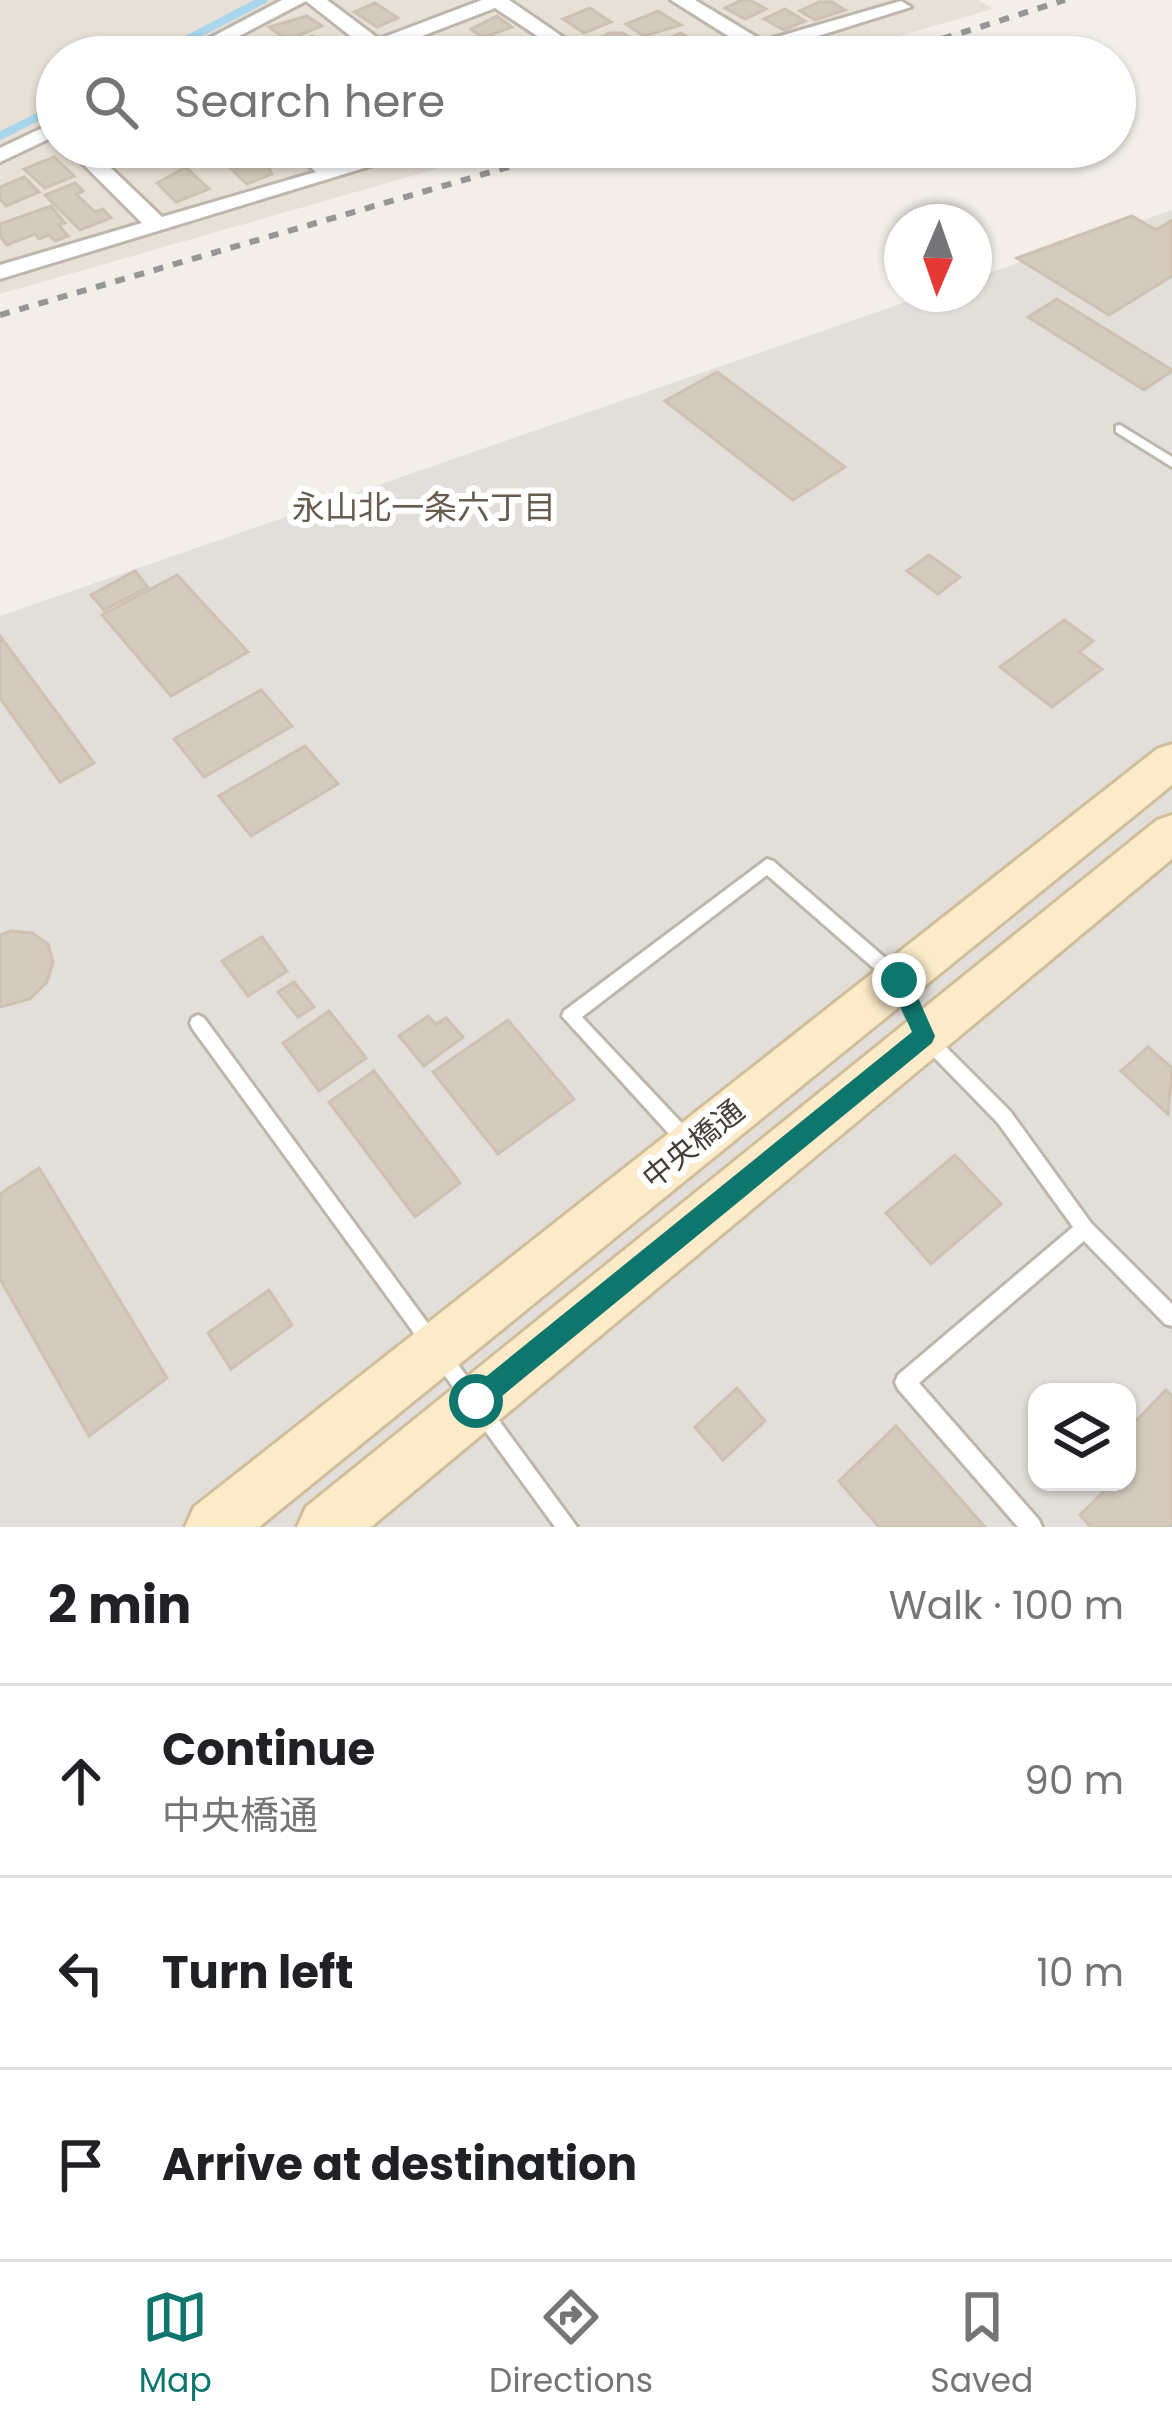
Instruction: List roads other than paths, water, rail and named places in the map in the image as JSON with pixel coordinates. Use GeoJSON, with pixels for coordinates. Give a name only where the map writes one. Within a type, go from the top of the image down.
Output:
{"type":"FeatureCollection","features":[{"type":"Feature","properties":{"kind":"main road","name":"中央橋通"},"geometry":{"type":"LineString","coordinates":[[214,1527],[1172,761]]}},
{"type":"Feature","properties":{"kind":"main road","name":"中央橋通"},"geometry":{"type":"LineString","coordinates":[[326,1527],[1172,833]]}},
{"type":"Feature","properties":{"kind":"street"},"geometry":{"type":"LineString","coordinates":[[227,36],[297,0]]}},
{"type":"Feature","properties":{"kind":"street"},"geometry":{"type":"LineString","coordinates":[[314,0],[362,36]]}},
{"type":"Feature","properties":{"kind":"street"},"geometry":{"type":"LineString","coordinates":[[419,36],[498,0],[551,36]]}},
{"type":"Feature","properties":{"kind":"street"},"geometry":{"type":"LineString","coordinates":[[681,0],[740,36]]}},
{"type":"Feature","properties":{"kind":"street"},"geometry":{"type":"LineString","coordinates":[[802,36],[902,7],[888,0]]}},
{"type":"Feature","properties":{"kind":"street"},"geometry":{"type":"LineString","coordinates":[[0,156],[36,138]]}},
{"type":"Feature","properties":{"kind":"street"},"geometry":{"type":"LineString","coordinates":[[99,168],[155,223]]}},
{"type":"Feature","properties":{"kind":"street"},"geometry":{"type":"LineString","coordinates":[[325,168],[331,173]]}},
{"type":"Feature","properties":{"kind":"street"},"geometry":{"type":"LineString","coordinates":[[0,272],[348,168]]}},
{"type":"Feature","properties":{"kind":"lane"},"geometry":{"type":"LineString","coordinates":[[1120,428],[1172,463]]}},
{"type":"Feature","properties":{"kind":"lane"},"geometry":{"type":"LineString","coordinates":[[691,1145],[570,1016],[767,866],[899,980],[924,1036],[1004,1117],[1085,1228],[1172,1317]]}},
{"type":"Feature","properties":{"kind":"lane"},"geometry":{"type":"LineString","coordinates":[[198,1023],[567,1527]]}},
{"type":"Feature","properties":{"kind":"lane"},"geometry":{"type":"LineString","coordinates":[[1032,1527],[904,1382],[1085,1228]]}},
{"type":"Feature","properties":{"kind":"waterway"},"geometry":{"type":"LineString","coordinates":[[194,36],[263,0]]}},
{"type":"Feature","properties":{"kind":"waterway"},"geometry":{"type":"LineString","coordinates":[[0,136],[36,118]]}},
{"type":"Feature","properties":{"kind":"railway"},"geometry":{"type":"LineString","coordinates":[[951,36],[1065,0]]}},
{"type":"Feature","properties":{"kind":"railway"},"geometry":{"type":"LineString","coordinates":[[0,315],[505,168]]}},
{"type":"Feature","properties":{"kind":"district","name":"永山北一条六丁目"},"geometry":{"type":"Point","coordinates":[424,507]}}]}
